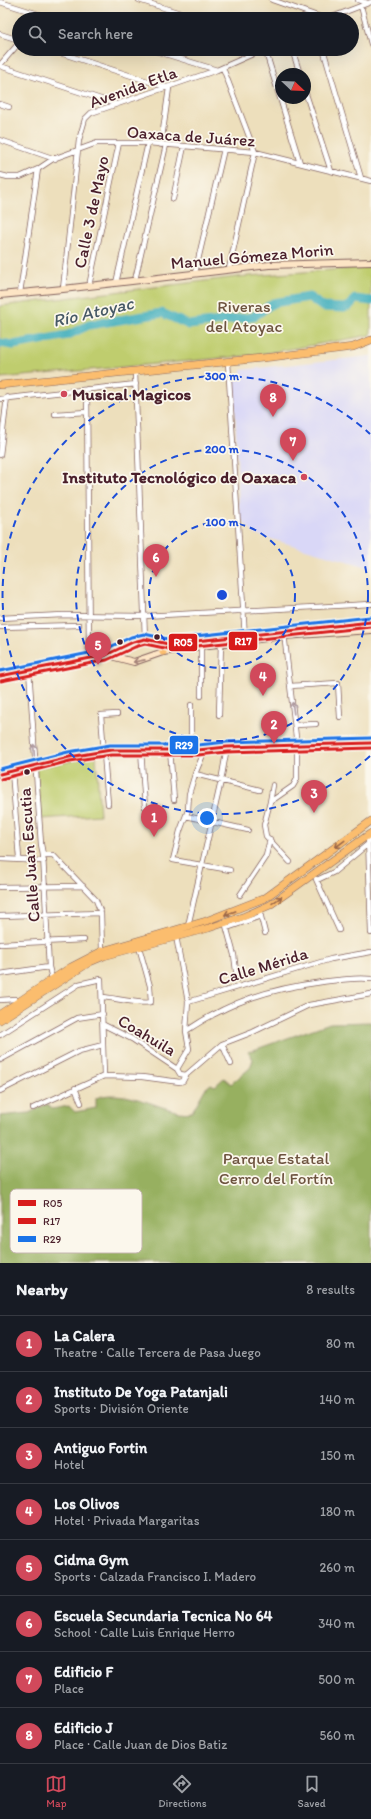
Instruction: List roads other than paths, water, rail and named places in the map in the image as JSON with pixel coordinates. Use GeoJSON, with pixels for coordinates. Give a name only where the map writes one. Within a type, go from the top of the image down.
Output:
{"type":"FeatureCollection","features":[{"type":"Feature","properties":{"kind":"main road","name":"Manuel Gómeza Morin"},"geometry":{"type":"LineString","coordinates":[[0,295],[116,283],[195,272],[269,265],[369,261]]}},
{"type":"Feature","properties":{"kind":"main road"},"geometry":{"type":"LineString","coordinates":[[352,347],[371,340]]}},
{"type":"Feature","properties":{"kind":"main road"},"geometry":{"type":"LineString","coordinates":[[0,385],[228,362],[371,345]]}},
{"type":"Feature","properties":{"kind":"main road"},"geometry":{"type":"LineString","coordinates":[[0,676],[106,655],[133,642],[145,639],[168,644],[284,634],[371,622]]}},
{"type":"Feature","properties":{"kind":"main road"},"geometry":{"type":"LineString","coordinates":[[284,634],[371,630]]}},
{"type":"Feature","properties":{"kind":"main road"},"geometry":{"type":"LineString","coordinates":[[106,655],[134,662],[163,652],[221,644],[245,638]]}},
{"type":"Feature","properties":{"kind":"main road"},"geometry":{"type":"LineString","coordinates":[[163,643],[163,652]]}},
{"type":"Feature","properties":{"kind":"main road"},"geometry":{"type":"LineString","coordinates":[[0,774],[35,764],[84,753],[104,751],[205,750],[227,747],[371,744]]}},
{"type":"Feature","properties":{"kind":"main road"},"geometry":{"type":"LineString","coordinates":[[0,1014],[52,979],[102,950],[188,926],[241,909],[266,898],[371,821]]}},
{"type":"Feature","properties":{"kind":"main road"},"geometry":{"type":"LineString","coordinates":[[0,1020],[90,962],[104,956],[176,936],[226,925],[260,913],[316,876],[369,834]]}},
{"type":"Feature","properties":{"kind":"street"},"geometry":{"type":"LineString","coordinates":[[139,0],[177,12]]}},
{"type":"Feature","properties":{"kind":"street"},"geometry":{"type":"LineString","coordinates":[[272,0],[307,12]]}},
{"type":"Feature","properties":{"kind":"street"},"geometry":{"type":"LineString","coordinates":[[358,0],[369,3]]}},
{"type":"Feature","properties":{"kind":"street"},"geometry":{"type":"LineString","coordinates":[[0,2],[32,12]]}},
{"type":"Feature","properties":{"kind":"street"},"geometry":{"type":"LineString","coordinates":[[345,12],[369,3]]}},
{"type":"Feature","properties":{"kind":"street"},"geometry":{"type":"LineString","coordinates":[[361,6],[371,44]]}},
{"type":"Feature","properties":{"kind":"street"},"geometry":{"type":"LineString","coordinates":[[0,34],[12,38]]}},
{"type":"Feature","properties":{"kind":"street"},"geometry":{"type":"LineString","coordinates":[[12,51],[0,66],[116,104]]}},
{"type":"Feature","properties":{"kind":"street"},"geometry":{"type":"LineString","coordinates":[[70,56],[169,88],[164,145],[135,280]]}},
{"type":"Feature","properties":{"kind":"street"},"geometry":{"type":"LineString","coordinates":[[172,56],[217,70]]}},
{"type":"Feature","properties":{"kind":"street","name":"Avenida Etla"},"geometry":{"type":"LineString","coordinates":[[79,150],[85,118],[91,113],[159,89],[169,88],[223,68],[249,56]]}},
{"type":"Feature","properties":{"kind":"street"},"geometry":{"type":"LineString","coordinates":[[266,56],[300,163]]}},
{"type":"Feature","properties":{"kind":"street"},"geometry":{"type":"LineString","coordinates":[[294,56],[298,68]]}},
{"type":"Feature","properties":{"kind":"street"},"geometry":{"type":"LineString","coordinates":[[325,56],[360,178]]}},
{"type":"Feature","properties":{"kind":"street"},"geometry":{"type":"LineString","coordinates":[[223,68],[255,152],[229,269]]}},
{"type":"Feature","properties":{"kind":"street"},"geometry":{"type":"LineString","coordinates":[[0,104],[9,107]]}},
{"type":"Feature","properties":{"kind":"street"},"geometry":{"type":"LineString","coordinates":[[309,104],[331,171]]}},
{"type":"Feature","properties":{"kind":"street"},"geometry":{"type":"LineString","coordinates":[[0,140],[55,159]]}},
{"type":"Feature","properties":{"kind":"street","name":"Oaxaca de Juárez"},"geometry":{"type":"LineString","coordinates":[[0,174],[8,177],[20,177],[55,159],[97,143],[148,143],[255,152],[371,181]]}},
{"type":"Feature","properties":{"kind":"street","name":"Calle 3 de Mayo"},"geometry":{"type":"LineString","coordinates":[[89,286],[119,143]]}},
{"type":"Feature","properties":{"kind":"street"},"geometry":{"type":"LineString","coordinates":[[116,283],[148,143]]}},
{"type":"Feature","properties":{"kind":"street"},"geometry":{"type":"LineString","coordinates":[[173,199],[184,146]]}},
{"type":"Feature","properties":{"kind":"street"},"geometry":{"type":"LineString","coordinates":[[195,272],[224,149]]}},
{"type":"Feature","properties":{"kind":"street"},"geometry":{"type":"LineString","coordinates":[[63,289],[79,150]]}},
{"type":"Feature","properties":{"kind":"street"},"geometry":{"type":"LineString","coordinates":[[20,293],[38,168]]}},
{"type":"Feature","properties":{"kind":"street"},"geometry":{"type":"LineString","coordinates":[[228,362],[245,638]]}},
{"type":"Feature","properties":{"kind":"street"},"geometry":{"type":"LineString","coordinates":[[135,372],[145,639]]}},
{"type":"Feature","properties":{"kind":"street"},"geometry":{"type":"LineString","coordinates":[[0,399],[6,397],[136,384]]}},
{"type":"Feature","properties":{"kind":"street"},"geometry":{"type":"LineString","coordinates":[[87,389],[89,658]]}},
{"type":"Feature","properties":{"kind":"street"},"geometry":{"type":"LineString","coordinates":[[0,455],[6,397]]}},
{"type":"Feature","properties":{"kind":"street"},"geometry":{"type":"LineString","coordinates":[[55,414],[87,412]]}},
{"type":"Feature","properties":{"kind":"street"},"geometry":{"type":"LineString","coordinates":[[0,618],[63,615],[144,616],[243,612],[371,604]]}},
{"type":"Feature","properties":{"kind":"street"},"geometry":{"type":"LineString","coordinates":[[0,627],[79,625]]}},
{"type":"Feature","properties":{"kind":"street"},"geometry":{"type":"LineString","coordinates":[[270,802],[293,786],[297,779],[297,746],[284,634]]}},
{"type":"Feature","properties":{"kind":"street"},"geometry":{"type":"LineString","coordinates":[[219,715],[221,644]]}},
{"type":"Feature","properties":{"kind":"street"},"geometry":{"type":"LineString","coordinates":[[201,646],[201,696]]}},
{"type":"Feature","properties":{"kind":"street","name":"Calle Juan Escutia"},"geometry":{"type":"LineString","coordinates":[[29,670],[41,844],[44,855],[47,941],[49,967],[52,979]]}},
{"type":"Feature","properties":{"kind":"street"},"geometry":{"type":"LineString","coordinates":[[337,676],[340,717]]}},
{"type":"Feature","properties":{"kind":"street"},"geometry":{"type":"LineString","coordinates":[[290,686],[338,683]]}},
{"type":"Feature","properties":{"kind":"street"},"geometry":{"type":"LineString","coordinates":[[191,705],[191,750]]}},
{"type":"Feature","properties":{"kind":"street"},"geometry":{"type":"LineString","coordinates":[[108,804],[102,715],[117,714]]}},
{"type":"Feature","properties":{"kind":"street"},"geometry":{"type":"LineString","coordinates":[[295,725],[316,724]]}},
{"type":"Feature","properties":{"kind":"street"},"geometry":{"type":"LineString","coordinates":[[188,926],[221,781],[227,747]]}},
{"type":"Feature","properties":{"kind":"street"},"geometry":{"type":"LineString","coordinates":[[141,750],[145,807]]}},
{"type":"Feature","properties":{"kind":"street"},"geometry":{"type":"LineString","coordinates":[[170,750],[174,800]]}},
{"type":"Feature","properties":{"kind":"street"},"geometry":{"type":"LineString","coordinates":[[205,750],[194,774],[186,816],[180,831],[173,860],[230,870]]}},
{"type":"Feature","properties":{"kind":"street"},"geometry":{"type":"LineString","coordinates":[[12,771],[19,858]]}},
{"type":"Feature","properties":{"kind":"street"},"geometry":{"type":"LineString","coordinates":[[194,774],[260,790]]}},
{"type":"Feature","properties":{"kind":"street"},"geometry":{"type":"LineString","coordinates":[[273,785],[264,825],[266,836],[290,862]]}},
{"type":"Feature","properties":{"kind":"street"},"geometry":{"type":"LineString","coordinates":[[186,816],[248,830]]}},
{"type":"Feature","properties":{"kind":"street"},"geometry":{"type":"LineString","coordinates":[[369,834],[368,844],[371,933]]}},
{"type":"Feature","properties":{"kind":"street"},"geometry":{"type":"LineString","coordinates":[[240,895],[266,856],[270,839]]}},
{"type":"Feature","properties":{"kind":"street"},"geometry":{"type":"LineString","coordinates":[[339,930],[316,876],[334,872],[368,844]]}},
{"type":"Feature","properties":{"kind":"street"},"geometry":{"type":"LineString","coordinates":[[44,855],[52,855],[96,900],[101,913],[102,950]]}},
{"type":"Feature","properties":{"kind":"street"},"geometry":{"type":"LineString","coordinates":[[0,859],[19,858],[44,860]]}},
{"type":"Feature","properties":{"kind":"street"},"geometry":{"type":"LineString","coordinates":[[0,887],[44,885],[83,886]]}},
{"type":"Feature","properties":{"kind":"street"},"geometry":{"type":"LineString","coordinates":[[0,916],[101,913]]}},
{"type":"Feature","properties":{"kind":"street"},"geometry":{"type":"LineString","coordinates":[[260,913],[265,933]]}},
{"type":"Feature","properties":{"kind":"street"},"geometry":{"type":"LineString","coordinates":[[226,925],[234,956],[237,979]]}},
{"type":"Feature","properties":{"kind":"street"},"geometry":{"type":"LineString","coordinates":[[176,936],[188,1002],[186,1031],[189,1048],[177,1069]]}},
{"type":"Feature","properties":{"kind":"street"},"geometry":{"type":"LineString","coordinates":[[0,944],[84,940]]}},
{"type":"Feature","properties":{"kind":"street"},"geometry":{"type":"LineString","coordinates":[[102,997],[143,1003],[151,1002],[150,986],[139,947]]}},
{"type":"Feature","properties":{"kind":"street","name":"Calle Mérida"},"geometry":{"type":"LineString","coordinates":[[188,1002],[346,956],[371,952]]}},
{"type":"Feature","properties":{"kind":"street"},"geometry":{"type":"LineString","coordinates":[[0,974],[49,967]]}},
{"type":"Feature","properties":{"kind":"street"},"geometry":{"type":"LineString","coordinates":[[0,1035],[80,984],[101,979],[104,1025],[104,1076]]}},
{"type":"Feature","properties":{"kind":"street"},"geometry":{"type":"LineString","coordinates":[[186,1031],[208,1016],[236,1003],[284,987],[340,980],[371,979]]}},
{"type":"Feature","properties":{"kind":"street"},"geometry":{"type":"LineString","coordinates":[[33,1108],[104,1076],[142,1077],[180,1082],[183,1081],[186,1075],[222,1044],[253,1032],[309,1006],[371,994]]}},
{"type":"Feature","properties":{"kind":"street"},"geometry":{"type":"LineString","coordinates":[[0,1000],[15,999]]}},
{"type":"Feature","properties":{"kind":"street"},"geometry":{"type":"LineString","coordinates":[[0,1060],[77,1018],[103,1014]]}},
{"type":"Feature","properties":{"kind":"street","name":"Coahuila"},"geometry":{"type":"LineString","coordinates":[[104,1025],[132,1039],[177,1069],[180,1074],[186,1075]]}},
{"type":"Feature","properties":{"kind":"street"},"geometry":{"type":"LineString","coordinates":[[222,1044],[231,1064]]}},
{"type":"Feature","properties":{"kind":"street"},"geometry":{"type":"LineString","coordinates":[[0,1091],[79,1051],[103,1045]]}},
{"type":"Feature","properties":{"kind":"street"},"geometry":{"type":"LineString","coordinates":[[76,1088],[81,1103]]}},
{"type":"Feature","properties":{"kind":"waterway","name":"Río Atoyac"},"geometry":{"type":"LineString","coordinates":[[0,343],[13,345],[68,335],[89,325],[162,313],[189,325],[253,317],[273,303],[309,297],[323,307],[344,308],[349,306],[355,299],[371,301]]}},
{"type":"Feature","properties":{"kind":"place","name":"Musical Magicos"},"geometry":{"type":"Point","coordinates":[64,394]}},
{"type":"Feature","properties":{"kind":"place","name":"Edificio J"},"geometry":{"type":"Point","coordinates":[273,417]}},
{"type":"Feature","properties":{"kind":"place","name":"Edificio F"},"geometry":{"type":"Point","coordinates":[293,461]}},
{"type":"Feature","properties":{"kind":"place","name":"Instituto Tecnológico de Oaxaca"},"geometry":{"type":"Point","coordinates":[304,477]}},
{"type":"Feature","properties":{"kind":"place","name":"Escuela Secundaria Tecnica No 64"},"geometry":{"type":"Point","coordinates":[156,577]}},
{"type":"Feature","properties":{"kind":"place","name":"Cidma Gym"},"geometry":{"type":"Point","coordinates":[98,665]}},
{"type":"Feature","properties":{"kind":"place","name":"Los Olivos"},"geometry":{"type":"Point","coordinates":[263,696]}},
{"type":"Feature","properties":{"kind":"place","name":"Instituto De Yoga Patanjali"},"geometry":{"type":"Point","coordinates":[274,744]}},
{"type":"Feature","properties":{"kind":"place","name":"Antiguo Fortin"},"geometry":{"type":"Point","coordinates":[314,813]}},
{"type":"Feature","properties":{"kind":"place","name":"La Calera"},"geometry":{"type":"Point","coordinates":[154,837]}},
{"type":"Feature","properties":{"kind":"park label","name":"Riveras del Atoyac"},"geometry":{"type":"Point","coordinates":[244,316]}},
{"type":"Feature","properties":{"kind":"park label","name":"Parque Estatal Cerro del Fortín"},"geometry":{"type":"Point","coordinates":[276,1168]}}]}
